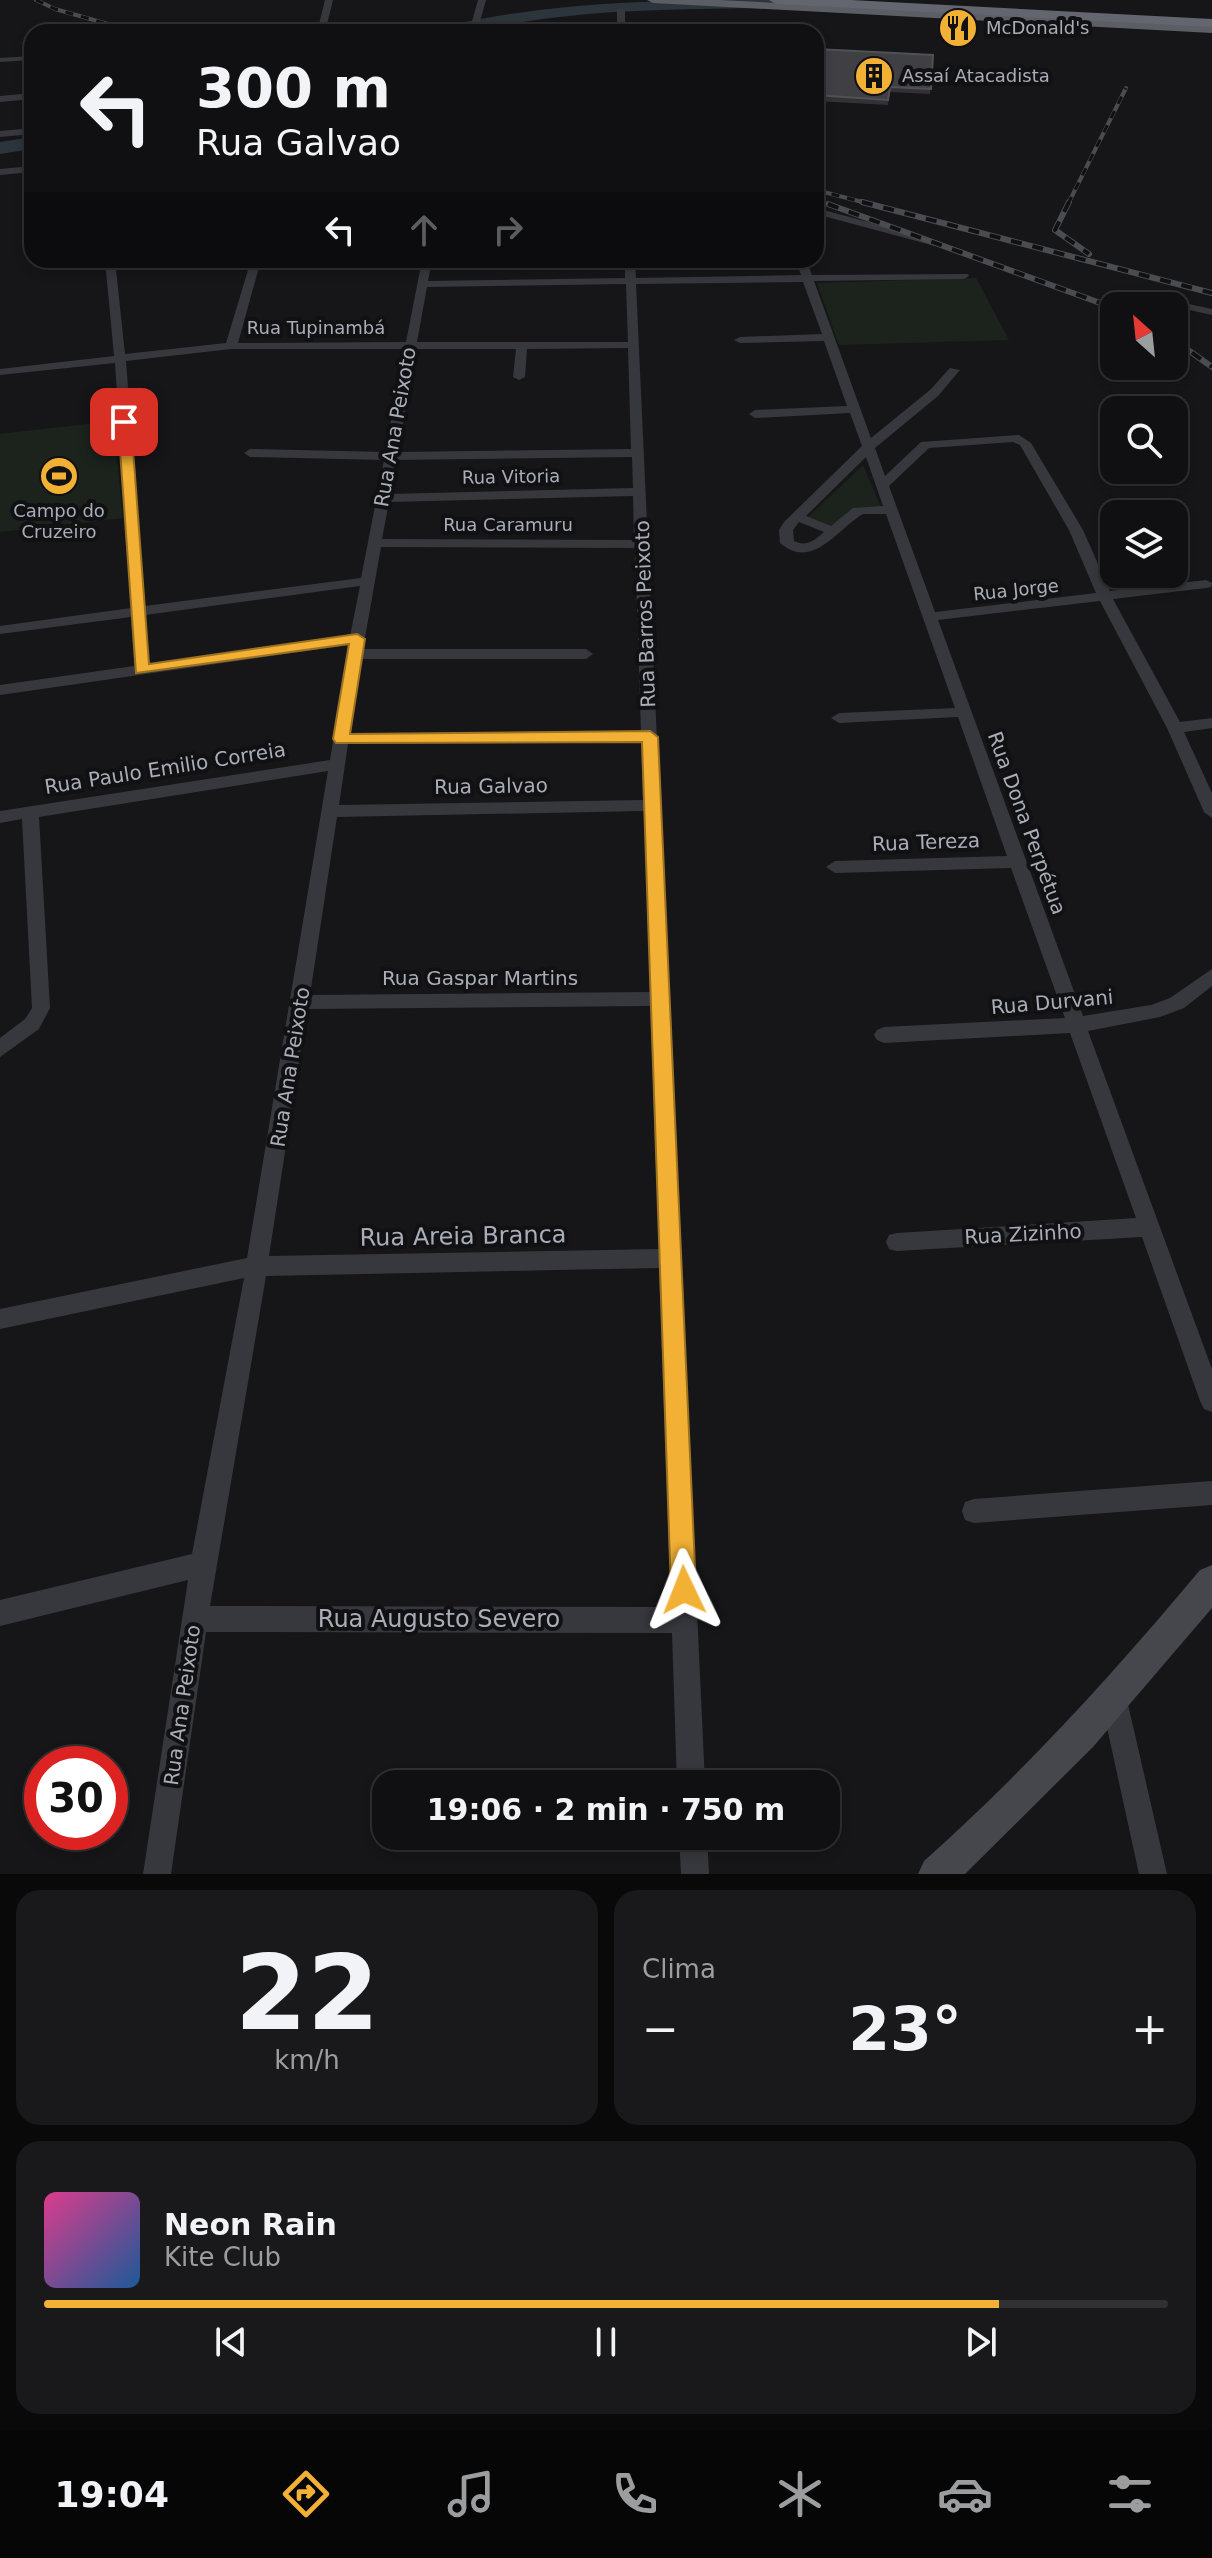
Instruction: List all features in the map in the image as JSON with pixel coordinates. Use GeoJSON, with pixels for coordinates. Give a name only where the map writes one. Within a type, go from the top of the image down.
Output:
{"type":"FeatureCollection","features":[{"type":"Feature","properties":{"kind":"highway"},"geometry":{"type":"LineString","coordinates":[[653,0],[1212,21]]}},
{"type":"Feature","properties":{"kind":"highway"},"geometry":{"type":"LineString","coordinates":[[776,0],[1212,21]]}},
{"type":"Feature","properties":{"kind":"highway"},"geometry":{"type":"LineString","coordinates":[[853,0],[1212,21]]}},
{"type":"Feature","properties":{"kind":"highway"},"geometry":{"type":"LineString","coordinates":[[958,0],[1212,21]]}},
{"type":"Feature","properties":{"kind":"main road"},"geometry":{"type":"LineString","coordinates":[[937,1874],[966,1849],[1114,1700],[1212,1582]]}},
{"type":"Feature","properties":{"kind":"street"},"geometry":{"type":"LineString","coordinates":[[323,24],[329,0]]}},
{"type":"Feature","properties":{"kind":"street"},"geometry":{"type":"LineString","coordinates":[[475,24],[482,0]]}},
{"type":"Feature","properties":{"kind":"street"},"geometry":{"type":"LineString","coordinates":[[621,10],[621,24]]}},
{"type":"Feature","properties":{"kind":"street"},"geometry":{"type":"LineString","coordinates":[[0,60],[24,58]]}},
{"type":"Feature","properties":{"kind":"street"},"geometry":{"type":"LineString","coordinates":[[0,99],[24,97]]}},
{"type":"Feature","properties":{"kind":"street"},"geometry":{"type":"LineString","coordinates":[[0,134],[24,132]]}},
{"type":"Feature","properties":{"kind":"street"},"geometry":{"type":"LineString","coordinates":[[0,172],[24,170]]}},
{"type":"Feature","properties":{"kind":"street"},"geometry":{"type":"LineString","coordinates":[[824,213],[935,243]]}},
{"type":"Feature","properties":{"kind":"street"},"geometry":{"type":"LineString","coordinates":[[111,268],[142,670]]}},
{"type":"Feature","properties":{"kind":"street"},"geometry":{"type":"LineString","coordinates":[[231,346],[254,268]]}},
{"type":"Feature","properties":{"kind":"street","name":"Rua Ana Peixoto"},"geometry":{"type":"LineString","coordinates":[[157,1874],[194,1619],[257,1266],[356,646],[425,268]]}},
{"type":"Feature","properties":{"kind":"street","name":"Rua Barros Peixoto"},"geometry":{"type":"LineString","coordinates":[[630,268],[690,1770]]}},
{"type":"Feature","properties":{"kind":"street","name":"Rua Dona Perpétua"},"geometry":{"type":"LineString","coordinates":[[804,268],[1212,1401]]}},
{"type":"Feature","properties":{"kind":"street"},"geometry":{"type":"LineString","coordinates":[[421,284],[964,276]]}},
{"type":"Feature","properties":{"kind":"street"},"geometry":{"type":"LineString","coordinates":[[1188,307],[1212,312]]}},
{"type":"Feature","properties":{"kind":"street"},"geometry":{"type":"LineString","coordinates":[[740,340],[829,337]]}},
{"type":"Feature","properties":{"kind":"street","name":"Rua Tupinambá"},"geometry":{"type":"LineString","coordinates":[[0,372],[231,346],[634,345]]}},
{"type":"Feature","properties":{"kind":"street"},"geometry":{"type":"LineString","coordinates":[[519,377],[522,346]]}},
{"type":"Feature","properties":{"kind":"street"},"geometry":{"type":"LineString","coordinates":[[891,511],[859,511],[812,548],[791,547],[787,543],[786,530],[797,517],[868,447],[934,393],[954,370]]}},
{"type":"Feature","properties":{"kind":"street"},"geometry":{"type":"LineString","coordinates":[[755,414],[854,409]]}},
{"type":"Feature","properties":{"kind":"street"},"geometry":{"type":"LineString","coordinates":[[882,486],[925,445],[1015,438],[1031,449],[1052,484],[1106,599],[1175,728],[1212,812]]}},
{"type":"Feature","properties":{"kind":"street"},"geometry":{"type":"LineString","coordinates":[[250,453],[390,456],[638,453]]}},
{"type":"Feature","properties":{"kind":"street","name":"Rua Vitoria"},"geometry":{"type":"LineString","coordinates":[[383,498],[640,492]]}},
{"type":"Feature","properties":{"kind":"street"},"geometry":{"type":"LineString","coordinates":[[797,517],[833,531]]}},
{"type":"Feature","properties":{"kind":"street","name":"Rua Caramuru"},"geometry":{"type":"LineString","coordinates":[[374,543],[642,544]]}},
{"type":"Feature","properties":{"kind":"street"},"geometry":{"type":"LineString","coordinates":[[0,630],[368,581]]}},
{"type":"Feature","properties":{"kind":"street","name":"Rua Jorge"},"geometry":{"type":"LineString","coordinates":[[930,617],[1106,599],[1206,584]]}},
{"type":"Feature","properties":{"kind":"street"},"geometry":{"type":"LineString","coordinates":[[0,690],[142,670],[356,646],[586,654]]}},
{"type":"Feature","properties":{"kind":"street"},"geometry":{"type":"LineString","coordinates":[[839,718],[964,712]]}},
{"type":"Feature","properties":{"kind":"street"},"geometry":{"type":"LineString","coordinates":[[1175,728],[1212,723]]}},
{"type":"Feature","properties":{"kind":"street"},"geometry":{"type":"LineString","coordinates":[[341,739],[650,737]]}},
{"type":"Feature","properties":{"kind":"street","name":"Rua Paulo Emilio Correia"},"geometry":{"type":"LineString","coordinates":[[0,817],[337,764]]}},
{"type":"Feature","properties":{"kind":"street","name":"Rua Galvao"},"geometry":{"type":"LineString","coordinates":[[330,811],[652,805]]}},
{"type":"Feature","properties":{"kind":"street"},"geometry":{"type":"LineString","coordinates":[[0,1049],[32,1024],[41,1008],[30,812]]}},
{"type":"Feature","properties":{"kind":"street","name":"Rua Tereza"},"geometry":{"type":"LineString","coordinates":[[835,867],[1018,862]]}},
{"type":"Feature","properties":{"kind":"street","name":"Rua Durvani"},"geometry":{"type":"LineString","coordinates":[[884,1035],[1076,1025],[1165,1008],[1177,1003],[1212,976]]}},
{"type":"Feature","properties":{"kind":"street","name":"Rua Gaspar Martins"},"geometry":{"type":"LineString","coordinates":[[300,1002],[660,999]]}},
{"type":"Feature","properties":{"kind":"street","name":"Rua Zizinho"},"geometry":{"type":"LineString","coordinates":[[897,1242],[1149,1227]]}},
{"type":"Feature","properties":{"kind":"street","name":"Rua Areia Branca"},"geometry":{"type":"LineString","coordinates":[[0,1319],[257,1266],[670,1258]]}},
{"type":"Feature","properties":{"kind":"street"},"geometry":{"type":"LineString","coordinates":[[974,1511],[1212,1493]]}},
{"type":"Feature","properties":{"kind":"street"},"geometry":{"type":"LineString","coordinates":[[0,1613],[203,1564]]}},
{"type":"Feature","properties":{"kind":"street","name":"Rua Augusto Severo"},"geometry":{"type":"LineString","coordinates":[[194,1619],[685,1620]]}},
{"type":"Feature","properties":{"kind":"street"},"geometry":{"type":"LineString","coordinates":[[1114,1700],[1153,1874]]}},
{"type":"Feature","properties":{"kind":"street"},"geometry":{"type":"LineString","coordinates":[[694,1850],[695,1874]]}},
{"type":"Feature","properties":{"kind":"shaded area"},"geometry":{"type":"Polygon","coordinates":[[[976,278],[1009,340],[839,345],[817,283],[976,278]]]}},
{"type":"Feature","properties":{"kind":"shaded area","name":"Campo do Cruzeiro"},"geometry":{"type":"Polygon","coordinates":[[[113,421],[123,518],[0,532],[0,434],[113,421]]]}},
{"type":"Feature","properties":{"kind":"shaded area"},"geometry":{"type":"Polygon","coordinates":[[[863,465],[881,507],[860,508],[828,527],[808,517],[863,465]]]}},
{"type":"Feature","properties":{"kind":"building","name":"Assaí Atacadista"},"geometry":{"type":"Polygon","coordinates":[[[824,49],[933,55],[931,89],[890,87],[888,100],[824,96],[824,49]]]}},
{"type":"Feature","properties":{"kind":"waterway"},"geometry":{"type":"LineString","coordinates":[[477,24],[562,11],[768,3],[778,0]]}},
{"type":"Feature","properties":{"kind":"waterway"},"geometry":{"type":"LineString","coordinates":[[0,148],[24,144]]}},
{"type":"Feature","properties":{"kind":"railway"},"geometry":{"type":"LineString","coordinates":[[36,0],[55,9],[108,24]]}},
{"type":"Feature","properties":{"kind":"railway"},"geometry":{"type":"LineString","coordinates":[[1089,254],[1055,230],[1126,88]]}},
{"type":"Feature","properties":{"kind":"railway"},"geometry":{"type":"LineString","coordinates":[[824,192],[870,204]]}},
{"type":"Feature","properties":{"kind":"railway"},"geometry":{"type":"LineString","coordinates":[[862,202],[1212,293]]}},
{"type":"Feature","properties":{"kind":"railway"},"geometry":{"type":"LineString","coordinates":[[828,204],[1100,303]]}},
{"type":"Feature","properties":{"kind":"railway"},"geometry":{"type":"LineString","coordinates":[[1188,350],[1212,367]]}},
{"type":"Feature","properties":{"kind":"place","name":"McDonald's"},"geometry":{"type":"Point","coordinates":[958,28]}},
{"type":"Feature","properties":{"kind":"place","name":"Assaí Atacadista"},"geometry":{"type":"Point","coordinates":[874,76]}},
{"type":"Feature","properties":{"kind":"place","name":"Campo do Cruzeiro"},"geometry":{"type":"Point","coordinates":[59,476]}},
{"type":"Feature","properties":{"kind":"route"},"geometry":{"type":"LineString","coordinates":[[124,422],[142,670],[357,639],[341,739],[650,737],[684,1590]]}}]}
